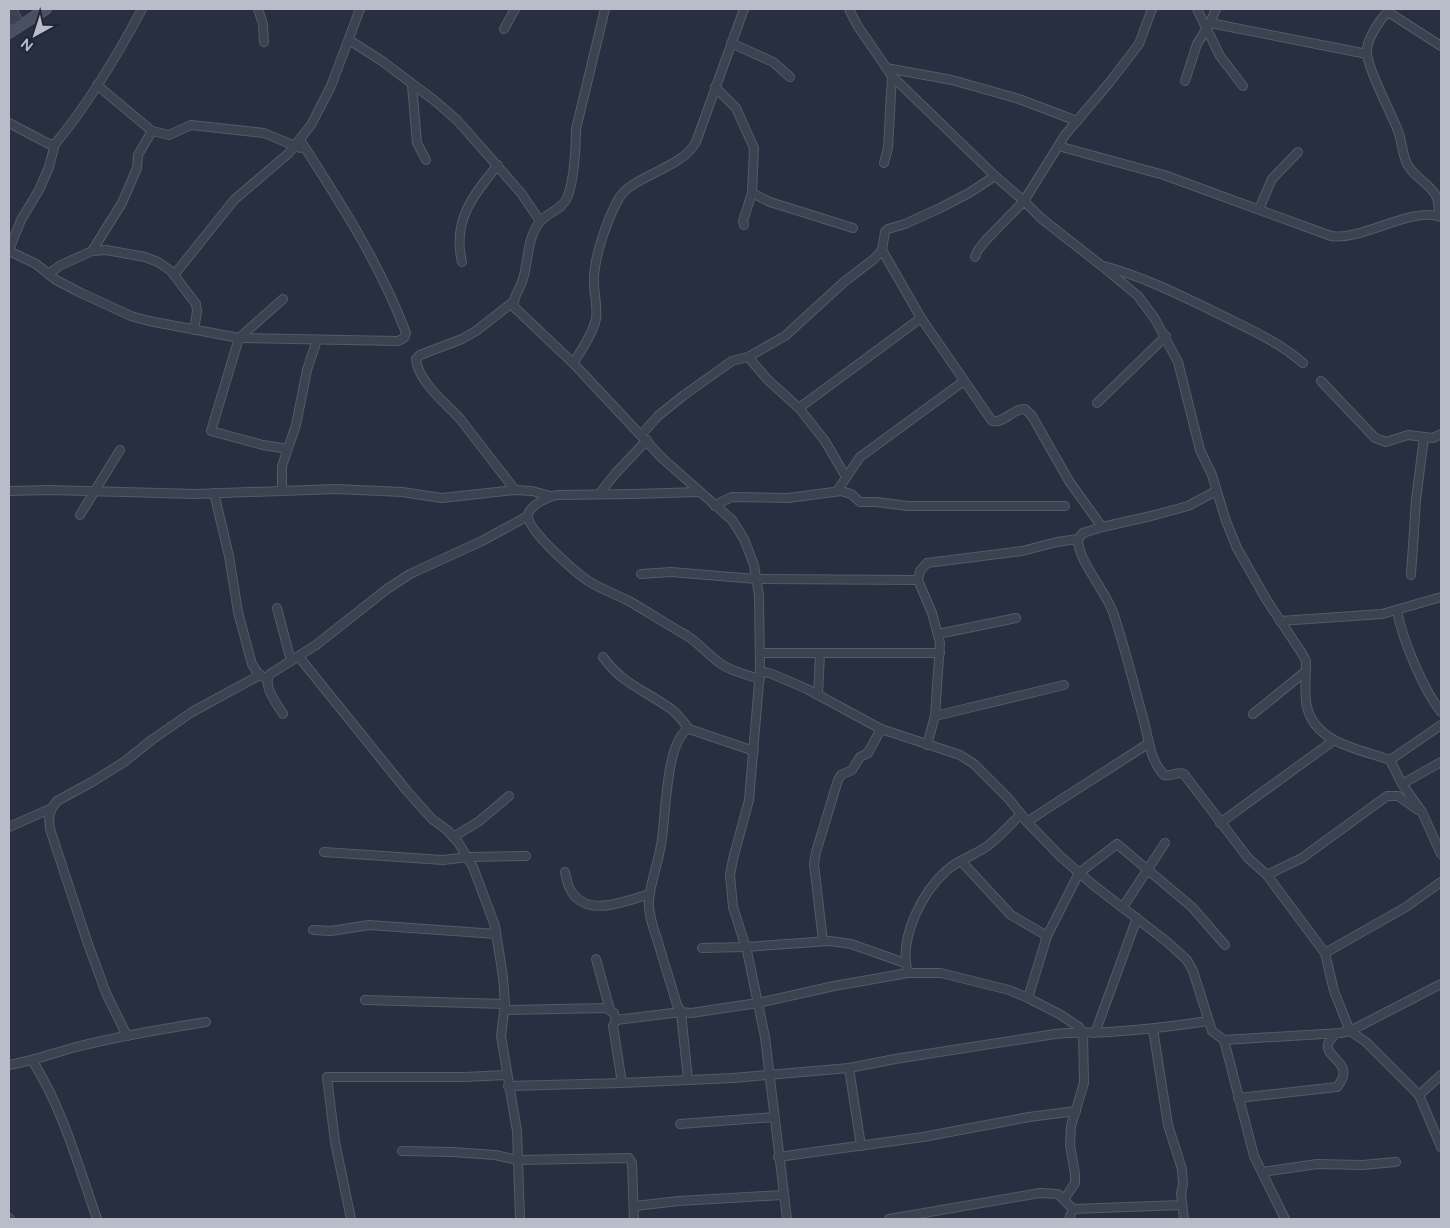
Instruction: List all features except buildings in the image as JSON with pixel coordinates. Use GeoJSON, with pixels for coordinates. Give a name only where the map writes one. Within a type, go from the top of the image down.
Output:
{"type":"FeatureCollection","features":[{"type":"Feature","properties":{"kind":"main road"},"geometry":{"type":"LineString","coordinates":[[9,33],[46,9]]}},
{"type":"Feature","properties":{"kind":"street"},"geometry":{"type":"LineString","coordinates":[[12,9],[21,26]]}},
{"type":"Feature","properties":{"kind":"street"},"geometry":{"type":"LineString","coordinates":[[97,85],[152,131],[169,135],[191,126],[264,133],[298,142],[313,159],[354,223],[388,289],[406,333],[404,338],[398,341],[239,338],[130,316],[81,294],[56,280],[36,264],[9,251],[21,220],[39,190],[49,167],[55,144],[76,118],[97,85],[124,43],[142,9]]}},
{"type":"Feature","properties":{"kind":"street"},"geometry":{"type":"LineString","coordinates":[[258,9],[263,24],[264,42]]}},
{"type":"Feature","properties":{"kind":"street"},"geometry":{"type":"LineString","coordinates":[[174,275],[234,200],[298,142],[320,109],[360,9]]}},
{"type":"Feature","properties":{"kind":"street"},"geometry":{"type":"LineString","coordinates":[[504,28],[516,9]]}},
{"type":"Feature","properties":{"kind":"street"},"geometry":{"type":"LineString","coordinates":[[514,490],[460,419],[426,382],[416,366],[416,359],[420,354],[462,339],[513,302],[523,279],[533,232],[540,221],[560,208],[568,196],[576,150],[576,129],[605,9]]}},
{"type":"Feature","properties":{"kind":"street"},"geometry":{"type":"LineString","coordinates":[[573,363],[595,322],[594,275],[606,226],[618,200],[628,188],[656,173],[693,149],[744,9]]}},
{"type":"Feature","properties":{"kind":"street"},"geometry":{"type":"LineString","coordinates":[[849,9],[857,25],[892,76],[1042,219],[1138,296],[1155,319],[1166,336],[1178,362],[1195,433],[1203,457],[1212,475],[1237,548],[1249,572],[1306,661],[1306,705],[1310,716],[1319,729],[1333,741],[1390,760],[1402,784],[1422,812],[1441,852]]}},
{"type":"Feature","properties":{"kind":"street"},"geometry":{"type":"LineString","coordinates":[[975,256],[986,240],[1024,201],[1058,146],[1139,44],[1152,9]]}},
{"type":"Feature","properties":{"kind":"street"},"geometry":{"type":"LineString","coordinates":[[1197,9],[1208,26],[1220,56],[1243,86]]}},
{"type":"Feature","properties":{"kind":"street"},"geometry":{"type":"LineString","coordinates":[[1185,82],[1197,44],[1216,9]]}},
{"type":"Feature","properties":{"kind":"street"},"geometry":{"type":"LineString","coordinates":[[1058,146],[1164,175],[1331,236],[1340,237],[1410,218],[1428,215],[1440,217],[1440,206],[1437,196],[1412,171],[1407,162],[1398,133],[1371,69],[1367,47],[1375,29],[1388,10],[1441,46]]}},
{"type":"Feature","properties":{"kind":"street"},"geometry":{"type":"LineString","coordinates":[[9,19],[21,26]]}},
{"type":"Feature","properties":{"kind":"street"},"geometry":{"type":"LineString","coordinates":[[1208,26],[1367,54]]}},
{"type":"Feature","properties":{"kind":"street"},"geometry":{"type":"LineString","coordinates":[[349,40],[382,62],[457,120],[526,199],[540,221]]}},
{"type":"Feature","properties":{"kind":"street"},"geometry":{"type":"LineString","coordinates":[[731,43],[773,62],[790,77]]}},
{"type":"Feature","properties":{"kind":"street"},"geometry":{"type":"LineString","coordinates":[[886,68],[952,80],[1019,99],[1077,121]]}},
{"type":"Feature","properties":{"kind":"street"},"geometry":{"type":"LineString","coordinates":[[884,164],[888,148],[892,76]]}},
{"type":"Feature","properties":{"kind":"street"},"geometry":{"type":"LineString","coordinates":[[412,85],[417,143],[426,160]]}},
{"type":"Feature","properties":{"kind":"street"},"geometry":{"type":"LineString","coordinates":[[715,87],[736,108],[754,148],[752,193],[743,221],[744,224]]}},
{"type":"Feature","properties":{"kind":"street"},"geometry":{"type":"LineString","coordinates":[[9,123],[48,144],[55,144]]}},
{"type":"Feature","properties":{"kind":"street"},"geometry":{"type":"LineString","coordinates":[[92,251],[122,203],[137,168],[138,154],[152,131]]}},
{"type":"Feature","properties":{"kind":"street"},"geometry":{"type":"LineString","coordinates":[[1259,209],[1272,179],[1298,152]]}},
{"type":"Feature","properties":{"kind":"street"},"geometry":{"type":"LineString","coordinates":[[462,262],[459,248],[462,220],[473,195],[498,165]]}},
{"type":"Feature","properties":{"kind":"street"},"geometry":{"type":"LineString","coordinates":[[599,494],[644,437],[658,416],[684,395],[732,362],[748,357],[785,336],[832,292],[874,259],[882,250],[884,237],[888,229],[905,224],[940,208],[970,193],[995,176]]}},
{"type":"Feature","properties":{"kind":"street"},"geometry":{"type":"LineString","coordinates":[[752,193],[770,202],[853,228]]}},
{"type":"Feature","properties":{"kind":"street"},"geometry":{"type":"LineString","coordinates":[[48,274],[61,265],[92,251],[106,250],[145,257],[158,262],[174,275],[196,304],[197,311],[194,330]]}},
{"type":"Feature","properties":{"kind":"street"},"geometry":{"type":"LineString","coordinates":[[882,250],[921,318],[992,421],[998,422],[1020,408],[1026,409],[1032,416],[1069,481],[1102,527]]}},
{"type":"Feature","properties":{"kind":"street"},"geometry":{"type":"LineString","coordinates":[[1102,266],[1154,283],[1221,315],[1277,343],[1304,363]]}},
{"type":"Feature","properties":{"kind":"street"},"geometry":{"type":"LineString","coordinates":[[283,299],[239,338],[211,431],[264,445],[288,449]]}},
{"type":"Feature","properties":{"kind":"street"},"geometry":{"type":"LineString","coordinates":[[513,302],[514,307],[573,363],[662,458],[732,520],[744,539],[754,565],[759,595],[760,675],[748,800],[730,876],[733,907],[745,947],[765,1037],[787,1219]]}},
{"type":"Feature","properties":{"kind":"street"},"geometry":{"type":"LineString","coordinates":[[799,408],[921,318]]}},
{"type":"Feature","properties":{"kind":"street"},"geometry":{"type":"LineString","coordinates":[[1097,403],[1166,336]]}},
{"type":"Feature","properties":{"kind":"street"},"geometry":{"type":"LineString","coordinates":[[282,490],[282,466],[296,425],[307,370],[317,340]]}},
{"type":"Feature","properties":{"kind":"street"},"geometry":{"type":"LineString","coordinates":[[748,357],[768,380],[799,408],[825,441],[846,477]]}},
{"type":"Feature","properties":{"kind":"street"},"geometry":{"type":"LineString","coordinates":[[837,491],[860,457],[964,381]]}},
{"type":"Feature","properties":{"kind":"street"},"geometry":{"type":"LineString","coordinates":[[1321,381],[1376,438],[1386,442],[1408,434],[1433,438],[1441,434]]}},
{"type":"Feature","properties":{"kind":"street"},"geometry":{"type":"LineString","coordinates":[[1411,575],[1416,500],[1424,437]]}},
{"type":"Feature","properties":{"kind":"street"},"geometry":{"type":"LineString","coordinates":[[80,515],[120,450]]}},
{"type":"Feature","properties":{"kind":"street"},"geometry":{"type":"LineString","coordinates":[[9,491],[214,493],[336,489],[402,492],[442,498],[514,490],[532,491],[552,496]]}},
{"type":"Feature","properties":{"kind":"street"},"geometry":{"type":"LineString","coordinates":[[716,506],[732,497],[788,498],[837,491],[851,494],[860,502],[908,506],[1065,506]]}},
{"type":"Feature","properties":{"kind":"street"},"geometry":{"type":"LineString","coordinates":[[1216,491],[1188,506],[1083,533],[1078,539],[1078,545],[1083,558],[1115,616],[1152,757],[1161,772],[1168,776],[1178,773],[1184,774],[1248,858],[1267,874],[1325,953],[1334,991],[1350,1031],[1366,1042],[1419,1095],[1441,1147]]}},
{"type":"Feature","properties":{"kind":"street"},"geometry":{"type":"LineString","coordinates":[[9,827],[52,808],[58,801],[116,767],[192,712],[270,674],[299,657],[387,588],[410,574],[482,541],[528,516],[530,511],[540,502],[552,496],[563,494],[699,492]]}},
{"type":"Feature","properties":{"kind":"street"},"geometry":{"type":"LineString","coordinates":[[214,493],[229,556],[238,612],[252,664],[264,677],[267,687],[282,714]]}},
{"type":"Feature","properties":{"kind":"street"},"geometry":{"type":"LineString","coordinates":[[528,516],[551,549],[565,563],[586,579],[628,600],[688,636],[727,667],[760,675],[772,674],[818,695],[881,729],[960,755],[974,764],[1008,798],[1027,822],[1061,857],[1187,960],[1193,971],[1212,1031],[1224,1040],[1254,1156],[1285,1219]]}},
{"type":"Feature","properties":{"kind":"street"},"geometry":{"type":"LineString","coordinates":[[927,745],[935,716],[940,653],[938,634],[932,613],[918,580],[920,571],[928,563],[1022,551],[1078,539]]}},
{"type":"Feature","properties":{"kind":"street"},"geometry":{"type":"LineString","coordinates":[[641,574],[671,572],[756,579],[918,580]]}},
{"type":"Feature","properties":{"kind":"street"},"geometry":{"type":"LineString","coordinates":[[1280,620],[1382,614],[1441,597]]}},
{"type":"Feature","properties":{"kind":"street"},"geometry":{"type":"LineString","coordinates":[[277,608],[291,661]]}},
{"type":"Feature","properties":{"kind":"street"},"geometry":{"type":"LineString","coordinates":[[1397,610],[1400,628],[1427,691],[1441,712]]}},
{"type":"Feature","properties":{"kind":"street"},"geometry":{"type":"LineString","coordinates":[[938,634],[1016,618]]}},
{"type":"Feature","properties":{"kind":"street"},"geometry":{"type":"LineString","coordinates":[[760,653],[940,653]]}},
{"type":"Feature","properties":{"kind":"street"},"geometry":{"type":"LineString","coordinates":[[818,695],[820,654]]}},
{"type":"Feature","properties":{"kind":"street"},"geometry":{"type":"LineString","coordinates":[[299,657],[412,797],[432,819],[454,837],[468,857],[483,892],[495,926],[505,1007],[500,1036],[516,1131],[520,1219]]}},
{"type":"Feature","properties":{"kind":"street"},"geometry":{"type":"LineString","coordinates":[[603,657],[613,672],[672,710],[689,729],[754,751]]}},
{"type":"Feature","properties":{"kind":"street"},"geometry":{"type":"LineString","coordinates":[[1253,714],[1306,672]]}},
{"type":"Feature","properties":{"kind":"street"},"geometry":{"type":"LineString","coordinates":[[935,716],[1064,685]]}},
{"type":"Feature","properties":{"kind":"street"},"geometry":{"type":"LineString","coordinates":[[1390,760],[1441,726]]}},
{"type":"Feature","properties":{"kind":"street"},"geometry":{"type":"LineString","coordinates":[[688,1080],[681,1012],[677,1005],[650,918],[649,901],[661,846],[669,773],[673,756],[682,734],[689,729]]}},
{"type":"Feature","properties":{"kind":"street"},"geometry":{"type":"LineString","coordinates":[[823,941],[814,864],[816,852],[838,780],[841,775],[852,770],[860,757],[868,753],[881,729]]}},
{"type":"Feature","properties":{"kind":"street"},"geometry":{"type":"LineString","coordinates":[[1220,823],[1333,741]]}},
{"type":"Feature","properties":{"kind":"street"},"geometry":{"type":"LineString","coordinates":[[1027,822],[1064,796],[1100,776],[1149,743]]}},
{"type":"Feature","properties":{"kind":"street"},"geometry":{"type":"LineString","coordinates":[[1402,784],[1441,762]]}},
{"type":"Feature","properties":{"kind":"street"},"geometry":{"type":"LineString","coordinates":[[454,837],[478,822],[509,796]]}},
{"type":"Feature","properties":{"kind":"street"},"geometry":{"type":"LineString","coordinates":[[1267,874],[1302,858],[1387,796],[1398,796],[1422,812]]}},
{"type":"Feature","properties":{"kind":"street"},"geometry":{"type":"LineString","coordinates":[[52,808],[50,829],[106,993],[127,1036]]}},
{"type":"Feature","properties":{"kind":"street"},"geometry":{"type":"LineString","coordinates":[[908,973],[905,956],[910,930],[931,886],[949,868],[990,844],[1021,814]]}},
{"type":"Feature","properties":{"kind":"street"},"geometry":{"type":"LineString","coordinates":[[1123,907],[1165,843]]}},
{"type":"Feature","properties":{"kind":"street"},"geometry":{"type":"LineString","coordinates":[[1028,998],[1047,936],[1079,872],[1117,844],[1192,907],[1225,944]]}},
{"type":"Feature","properties":{"kind":"street"},"geometry":{"type":"LineString","coordinates":[[324,852],[443,860],[468,857],[526,856]]}},
{"type":"Feature","properties":{"kind":"street"},"geometry":{"type":"LineString","coordinates":[[961,861],[1011,915],[1047,936]]}},
{"type":"Feature","properties":{"kind":"street"},"geometry":{"type":"LineString","coordinates":[[565,872],[569,888],[581,903],[588,906],[603,907],[650,894]]}},
{"type":"Feature","properties":{"kind":"street"},"geometry":{"type":"LineString","coordinates":[[1325,953],[1406,907],[1441,882]]}},
{"type":"Feature","properties":{"kind":"street"},"geometry":{"type":"LineString","coordinates":[[1096,1033],[1137,918]]}},
{"type":"Feature","properties":{"kind":"street"},"geometry":{"type":"LineString","coordinates":[[313,930],[331,932],[369,925],[496,934]]}},
{"type":"Feature","properties":{"kind":"street"},"geometry":{"type":"LineString","coordinates":[[702,948],[823,941],[851,944],[905,963]]}},
{"type":"Feature","properties":{"kind":"street"},"geometry":{"type":"LineString","coordinates":[[596,959],[610,1010]]}},
{"type":"Feature","properties":{"kind":"street"},"geometry":{"type":"LineString","coordinates":[[622,1084],[612,1026],[616,1020],[681,1012],[691,1013],[758,1003],[834,986],[908,973],[941,973],[1009,990],[1061,1015],[1079,1027],[1083,1032],[1084,1083],[1071,1126],[1070,1145],[1075,1183],[1065,1198]]}},
{"type":"Feature","properties":{"kind":"street"},"geometry":{"type":"LineString","coordinates":[[1224,1040],[1335,1034],[1350,1031],[1441,984]]}},
{"type":"Feature","properties":{"kind":"street"},"geometry":{"type":"LineString","coordinates":[[365,1000],[505,1007],[606,1008],[614,1013],[616,1020]]}},
{"type":"Feature","properties":{"kind":"street"},"geometry":{"type":"LineString","coordinates":[[508,1086],[622,1084],[849,1068],[895,1058],[1055,1034],[1153,1029],[1208,1021]]}},
{"type":"Feature","properties":{"kind":"street"},"geometry":{"type":"LineString","coordinates":[[9,1065],[76,1047],[206,1022]]}},
{"type":"Feature","properties":{"kind":"street"},"geometry":{"type":"LineString","coordinates":[[1153,1029],[1168,1125],[1182,1169],[1183,1184],[1181,1194],[1184,1219]]}},
{"type":"Feature","properties":{"kind":"street"},"geometry":{"type":"LineString","coordinates":[[1238,1098],[1337,1087],[1344,1078],[1344,1074],[1342,1067],[1328,1048],[1328,1044],[1335,1034]]}},
{"type":"Feature","properties":{"kind":"street"},"geometry":{"type":"LineString","coordinates":[[32,1060],[51,1092],[68,1130],[97,1219]]}},
{"type":"Feature","properties":{"kind":"street"},"geometry":{"type":"LineString","coordinates":[[849,1068],[861,1146]]}},
{"type":"Feature","properties":{"kind":"street"},"geometry":{"type":"LineString","coordinates":[[351,1219],[335,1142],[327,1077],[465,1077],[506,1075]]}},
{"type":"Feature","properties":{"kind":"street"},"geometry":{"type":"LineString","coordinates":[[1419,1095],[1441,1075]]}},
{"type":"Feature","properties":{"kind":"street"},"geometry":{"type":"LineString","coordinates":[[778,1157],[861,1146],[1076,1111]]}},
{"type":"Feature","properties":{"kind":"street"},"geometry":{"type":"LineString","coordinates":[[680,1124],[774,1117]]}},
{"type":"Feature","properties":{"kind":"street"},"geometry":{"type":"LineString","coordinates":[[402,1151],[495,1155],[518,1160],[629,1158],[632,1163],[634,1219]]}},
{"type":"Feature","properties":{"kind":"street"},"geometry":{"type":"LineString","coordinates":[[1262,1172],[1317,1164],[1362,1165],[1396,1162]]}},
{"type":"Feature","properties":{"kind":"street"},"geometry":{"type":"LineString","coordinates":[[889,1219],[1040,1193],[1058,1194],[1065,1198],[1073,1209]]}},
{"type":"Feature","properties":{"kind":"street"},"geometry":{"type":"LineString","coordinates":[[634,1206],[679,1201],[783,1195]]}},
{"type":"Feature","properties":{"kind":"street"},"geometry":{"type":"LineString","coordinates":[[1073,1209],[1182,1205]]}},
{"type":"Feature","properties":{"kind":"street"},"geometry":{"type":"LineString","coordinates":[[1069,1219],[1073,1209]]}}]}
